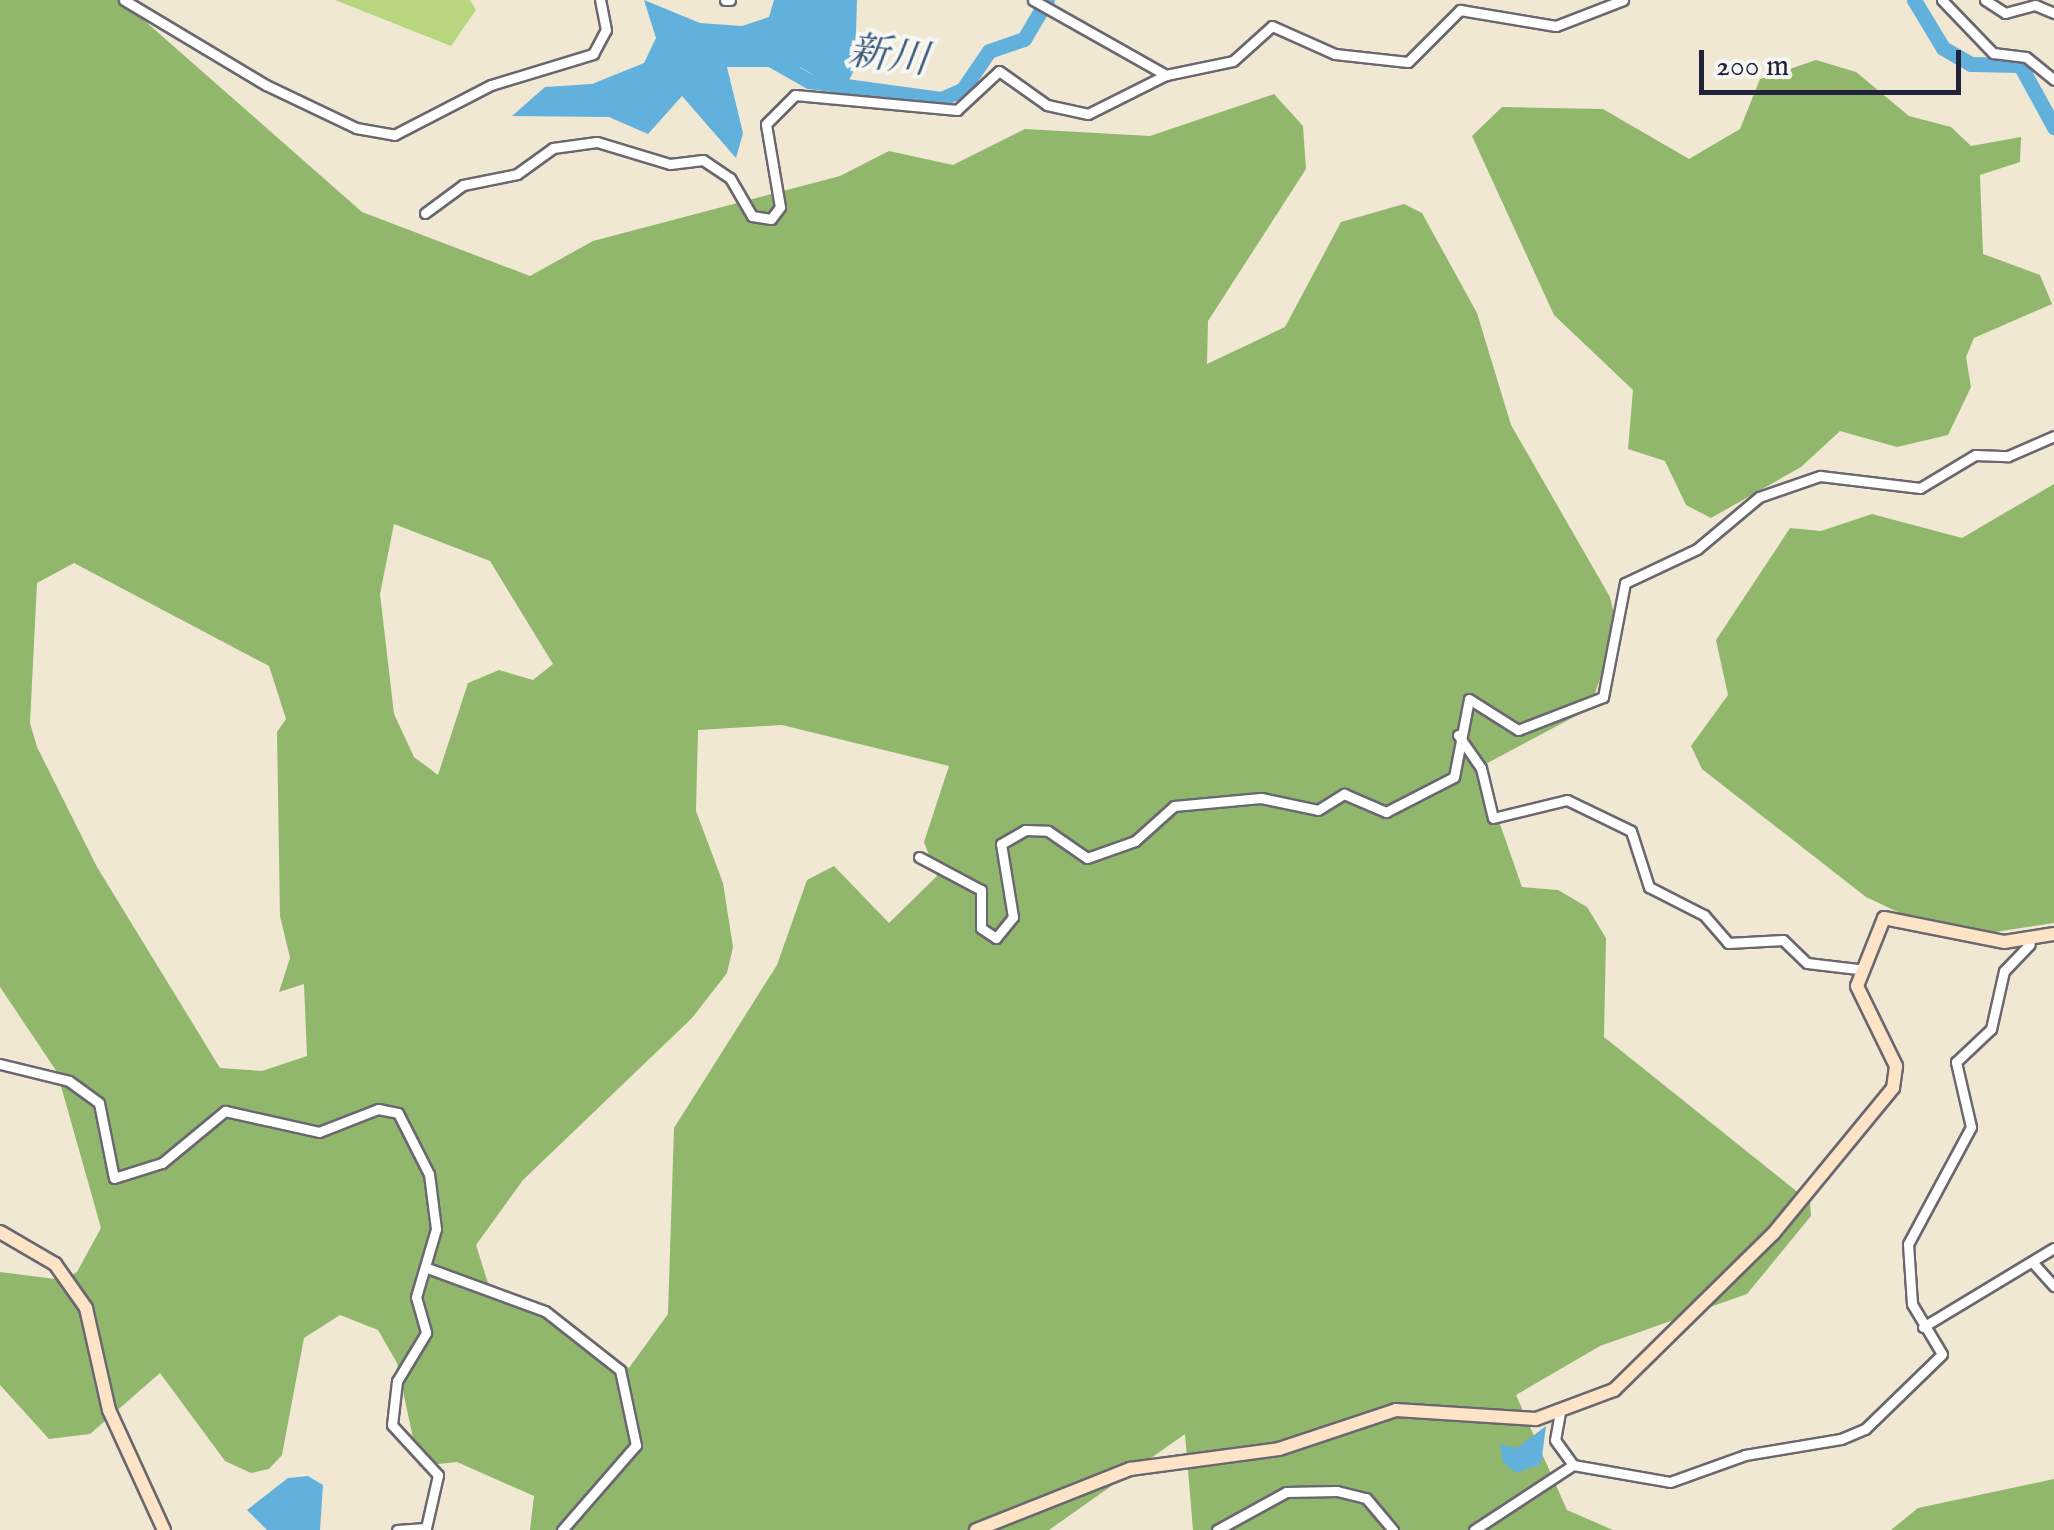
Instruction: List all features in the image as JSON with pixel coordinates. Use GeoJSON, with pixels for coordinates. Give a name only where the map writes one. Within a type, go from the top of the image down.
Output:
{"type":"FeatureCollection","features":[{"type":"Feature","properties":{"kind":"main road"},"geometry":{"type":"LineString","coordinates":[[976,1530],[1130,1470],[1279,1449],[1396,1410],[1536,1419],[1614,1390],[1678,1334],[1893,1088],[1896,1066],[1864,1008],[1858,969],[1884,918],[2030,944],[2054,934]]}},
{"type":"Feature","properties":{"kind":"main road"},"geometry":{"type":"LineString","coordinates":[[0,1232],[55,1264],[86,1308],[110,1410],[164,1530]]}},
{"type":"Feature","properties":{"kind":"street"},"geometry":{"type":"LineString","coordinates":[[124,0],[266,85],[356,128],[394,135],[491,85],[593,54],[606,30],[600,0]]}},
{"type":"Feature","properties":{"kind":"street"},"geometry":{"type":"LineString","coordinates":[[425,213],[463,185],[516,174],[552,148],[597,142],[670,164],[703,160],[730,178],[752,216],[771,219],[780,207],[766,124],[795,95],[957,110],[998,71],[1047,105],[1088,114],[1166,75],[1234,61],[1272,26],[1335,54],[1408,62],[1460,10],[1568,25],[1624,0]]}},
{"type":"Feature","properties":{"kind":"street"},"geometry":{"type":"LineString","coordinates":[[1942,0],[1993,53],[2026,57],[2054,80]]}},
{"type":"Feature","properties":{"kind":"street"},"geometry":{"type":"LineString","coordinates":[[1984,0],[2005,13],[2035,5],[2054,13]]}},
{"type":"Feature","properties":{"kind":"street"},"geometry":{"type":"LineString","coordinates":[[1039,3],[1166,75]]}},
{"type":"Feature","properties":{"kind":"street"},"geometry":{"type":"LineString","coordinates":[[919,856],[981,890],[981,928],[996,938],[1013,917],[1006,838],[1048,831],[1087,858],[1135,841],[1174,806],[1262,798],[1318,810],[1344,794],[1377,815],[1447,785],[1468,700],[1518,730],[1604,697],[1625,584],[1697,550],[1759,498],[1820,476],[1920,488],[1974,455],[2008,456],[2054,436]]}},
{"type":"Feature","properties":{"kind":"street"},"geometry":{"type":"LineString","coordinates":[[1458,735],[1481,768],[1494,818],[1567,800],[1631,831],[1649,887],[1697,910],[1728,943],[1783,940],[1807,963],[1858,969]]}},
{"type":"Feature","properties":{"kind":"street"},"geometry":{"type":"LineString","coordinates":[[1474,1530],[1573,1466],[1670,1482],[1745,1454],[1841,1440],[1865,1429],[1942,1354],[1924,1326],[1908,1282],[1908,1244],[1971,1127],[1956,1062],[1991,1028],[2004,972],[2030,944]]}},
{"type":"Feature","properties":{"kind":"street"},"geometry":{"type":"LineString","coordinates":[[0,1064],[70,1082],[99,1103],[114,1178],[162,1163],[196,1126],[226,1111],[320,1132],[390,1106],[428,1174],[430,1269],[416,1297],[426,1333],[397,1380],[392,1425],[438,1475],[426,1528],[397,1530]]}},
{"type":"Feature","properties":{"kind":"street"},"geometry":{"type":"LineString","coordinates":[[1924,1326],[2034,1264],[2054,1248]]}},
{"type":"Feature","properties":{"kind":"street"},"geometry":{"type":"LineString","coordinates":[[2034,1264],[2054,1286]]}},
{"type":"Feature","properties":{"kind":"street"},"geometry":{"type":"LineString","coordinates":[[430,1269],[545,1311],[620,1370],[636,1445],[562,1530]]}},
{"type":"Feature","properties":{"kind":"street"},"geometry":{"type":"LineString","coordinates":[[1560,1412],[1555,1440],[1573,1466]]}},
{"type":"Feature","properties":{"kind":"street"},"geometry":{"type":"LineString","coordinates":[[1216,1530],[1286,1492],[1338,1490],[1366,1498],[1393,1530]]}},
{"type":"Feature","properties":{"kind":"green space"},"geometry":{"type":"Polygon","coordinates":[[[0,0],[121,0],[362,212],[530,276],[593,241],[840,176],[889,151],[953,165],[1025,129],[1150,136],[1274,94],[1303,126],[1306,169],[1208,321],[1207,364],[1285,327],[1341,222],[1404,204],[1422,213],[1477,313],[1511,425],[1610,597],[1618,630],[1589,709],[1480,767],[1522,887],[1558,890],[1587,907],[1606,938],[1604,1037],[1810,1202],[1811,1216],[1747,1294],[1600,1346],[1516,1395],[1567,1510],[1613,1530],[1193,1530],[1185,1434],[1049,1530],[530,1530],[534,1496],[457,1462],[419,1466],[397,1363],[378,1330],[340,1315],[304,1338],[282,1455],[269,1469],[251,1473],[225,1461],[160,1373],[90,1434],[49,1439],[0,1385],[0,1272],[63,1280],[77,1272],[101,1228],[57,1072],[0,987],[0,0]],[[394,524],[380,594],[394,714],[414,757],[438,775],[468,683],[499,670],[533,680],[553,664],[490,561],[394,524]],[[74,563],[37,583],[30,723],[37,747],[97,867],[220,1068],[262,1071],[307,1056],[304,984],[279,992],[290,958],[280,916],[277,732],[286,719],[269,666],[74,563]],[[782,725],[698,730],[696,811],[723,883],[733,947],[727,973],[692,1018],[523,1180],[476,1245],[488,1283],[547,1308],[629,1368],[668,1314],[674,1128],[777,965],[807,880],[834,866],[889,923],[937,876],[924,842],[949,766],[782,725]]]}},
{"type":"Feature","properties":{"kind":"green space"},"geometry":{"type":"Polygon","coordinates":[[[335,0],[470,0],[476,10],[451,46],[335,0]]]}},
{"type":"Feature","properties":{"kind":"green space"},"geometry":{"type":"Polygon","coordinates":[[[1816,60],[1856,72],[1909,116],[1951,127],[1971,146],[2021,137],[2020,162],[1980,175],[1983,254],[2040,275],[2052,304],[1974,338],[1966,357],[1971,387],[1948,435],[1897,447],[1840,431],[1801,467],[1711,518],[1686,505],[1665,461],[1628,449],[1633,390],[1554,315],[1472,136],[1502,107],[1603,109],[1689,159],[1740,129],[1760,79],[1816,60]]]}},
{"type":"Feature","properties":{"kind":"green space"},"geometry":{"type":"Polygon","coordinates":[[[2054,484],[2054,923],[1982,934],[1900,913],[1866,897],[1702,769],[1691,746],[1728,695],[1716,640],[1790,528],[1821,531],[1872,514],[1962,538],[2054,484]]]}},
{"type":"Feature","properties":{"kind":"green space"},"geometry":{"type":"Polygon","coordinates":[[[2054,1479],[2054,1530],[1891,1530],[1918,1508],[2054,1479]]]}},
{"type":"Feature","properties":{"kind":"water"},"geometry":{"type":"Polygon","coordinates":[[[644,0],[700,23],[742,26],[769,17],[774,0],[857,0],[855,68],[849,80],[824,81],[800,67],[727,67],[743,133],[736,158],[682,96],[648,134],[609,117],[512,116],[545,87],[592,84],[644,63],[656,38],[644,0]]]}},
{"type":"Feature","properties":{"kind":"water"},"geometry":{"type":"Polygon","coordinates":[[[1546,1426],[1541,1464],[1516,1473],[1503,1462],[1500,1444],[1517,1448],[1546,1426]]]}},
{"type":"Feature","properties":{"kind":"water"},"geometry":{"type":"Polygon","coordinates":[[[308,1476],[323,1485],[320,1530],[267,1530],[247,1510],[288,1478],[308,1476]]]}},
{"type":"Feature","properties":{"kind":"waterway","name":"新川"},"geometry":{"type":"LineString","coordinates":[[765,56],[809,81],[941,99],[963,89],[989,51],[1024,39],[1047,0]]}},
{"type":"Feature","properties":{"kind":"waterway","name":"新川"},"geometry":{"type":"LineString","coordinates":[[1914,0],[1943,48],[1971,64],[2020,65],[2054,127]]}}]}
